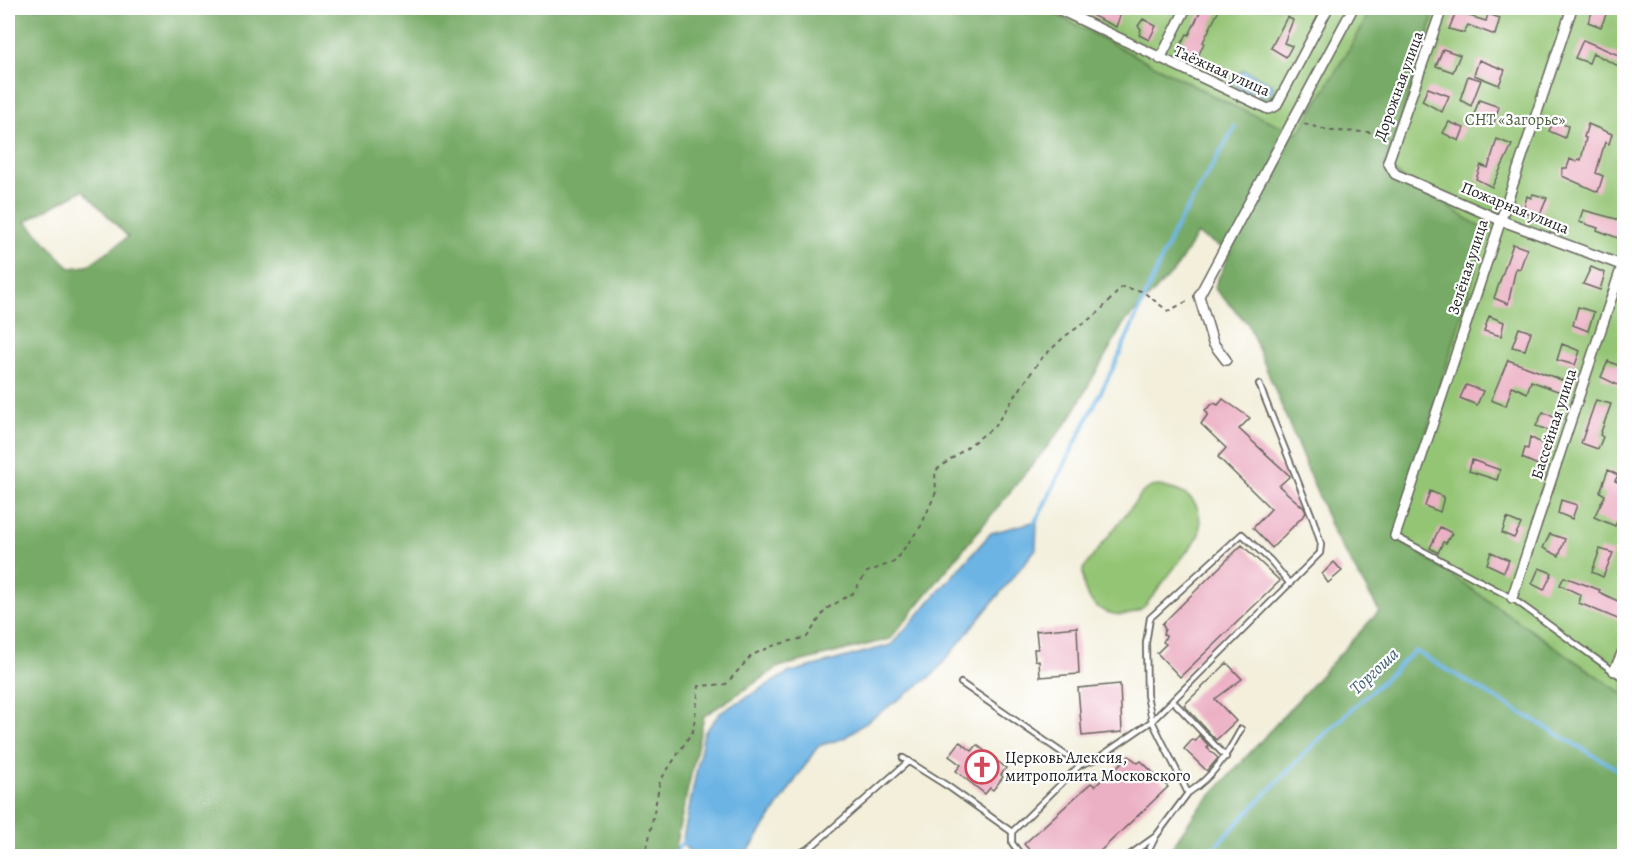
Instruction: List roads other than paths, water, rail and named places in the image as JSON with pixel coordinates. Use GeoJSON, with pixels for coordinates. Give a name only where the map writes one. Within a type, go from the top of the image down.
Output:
{"type":"FeatureCollection","features":[{"type":"Feature","properties":{"kind":"street","name":"Таёжная улица"},"geometry":{"type":"LineString","coordinates":[[1056,8],[1268,110],[1276,106],[1328,8]]}},
{"type":"Feature","properties":{"kind":"street"},"geometry":{"type":"LineString","coordinates":[[1160,59],[1186,8]]}},
{"type":"Feature","properties":{"kind":"street"},"geometry":{"type":"LineString","coordinates":[[1226,360],[1213,343],[1199,296],[1353,8]]}},
{"type":"Feature","properties":{"kind":"street","name":"Дорожная улица"},"geometry":{"type":"LineString","coordinates":[[1395,174],[1388,162],[1442,8]]}},
{"type":"Feature","properties":{"kind":"street","name":"Зелёная улица"},"geometry":{"type":"LineString","coordinates":[[1395,536],[1572,8]]}},
{"type":"Feature","properties":{"kind":"street","name":"Пожарная улица"},"geometry":{"type":"LineString","coordinates":[[1395,174],[1500,220],[1624,264]]}},
{"type":"Feature","properties":{"kind":"street","name":"Бассейная улица"},"geometry":{"type":"LineString","coordinates":[[1512,598],[1624,264]]}},
{"type":"Feature","properties":{"kind":"street"},"geometry":{"type":"LineString","coordinates":[[1614,671],[1624,649]]}},
{"type":"Feature","properties":{"kind":"lane"},"geometry":{"type":"LineString","coordinates":[[1022,856],[1012,843],[1012,832],[1080,765],[1098,758],[1152,721],[1320,553],[1321,544],[1313,519],[1259,384]]}},
{"type":"Feature","properties":{"kind":"lane"},"geometry":{"type":"LineString","coordinates":[[1188,793],[1152,721],[1148,695],[1146,643],[1150,618],[1242,534],[1271,561],[1290,584]]}},
{"type":"Feature","properties":{"kind":"lane"},"geometry":{"type":"LineString","coordinates":[[1395,536],[1512,598],[1624,680]]}},
{"type":"Feature","properties":{"kind":"lane"},"geometry":{"type":"LineString","coordinates":[[961,683],[1080,765]]}},
{"type":"Feature","properties":{"kind":"lane"},"geometry":{"type":"LineString","coordinates":[[1173,701],[1226,757]]}},
{"type":"Feature","properties":{"kind":"lane"},"geometry":{"type":"LineString","coordinates":[[1146,856],[1156,836],[1188,793],[1203,784],[1226,757],[1241,729]]}},
{"type":"Feature","properties":{"kind":"lane"},"geometry":{"type":"LineString","coordinates":[[903,758],[950,787],[1012,832]]}},
{"type":"Feature","properties":{"kind":"lane"},"geometry":{"type":"LineString","coordinates":[[795,856],[811,847],[909,762]]}},
{"type":"Feature","properties":{"kind":"lane"},"geometry":{"type":"LineString","coordinates":[[1128,856],[1156,836]]}},
{"type":"Feature","properties":{"kind":"water"},"geometry":{"type":"Polygon","coordinates":[[[1245,70],[1272,84],[1274,88],[1267,97],[1243,90],[1236,85],[1234,82],[1241,71],[1245,70]]]}},
{"type":"Feature","properties":{"kind":"water"},"geometry":{"type":"Polygon","coordinates":[[[1037,521],[1036,549],[933,675],[844,738],[818,746],[745,856],[694,856],[682,844],[704,733],[721,712],[788,673],[891,645],[991,533],[1037,521]]]}},
{"type":"Feature","properties":{"kind":"waterway"},"geometry":{"type":"LineString","coordinates":[[1035,523],[1116,362],[1173,233],[1235,127]]}},
{"type":"Feature","properties":{"kind":"waterway","name":"Торгоша"},"geometry":{"type":"LineString","coordinates":[[1206,856],[1312,746],[1415,651],[1624,773]]}},
{"type":"Feature","properties":{"kind":"waterway"},"geometry":{"type":"LineString","coordinates":[[671,856],[685,840]]}},
{"type":"Feature","properties":{"kind":"place","name":"Церковь Алексия, митрополита Московского"},"geometry":{"type":"Point","coordinates":[982,767]}},
{"type":"Feature","properties":{"kind":"park label","name":"СНТ «Загорье»"},"geometry":{"type":"Point","coordinates":[1515,120]}}]}
